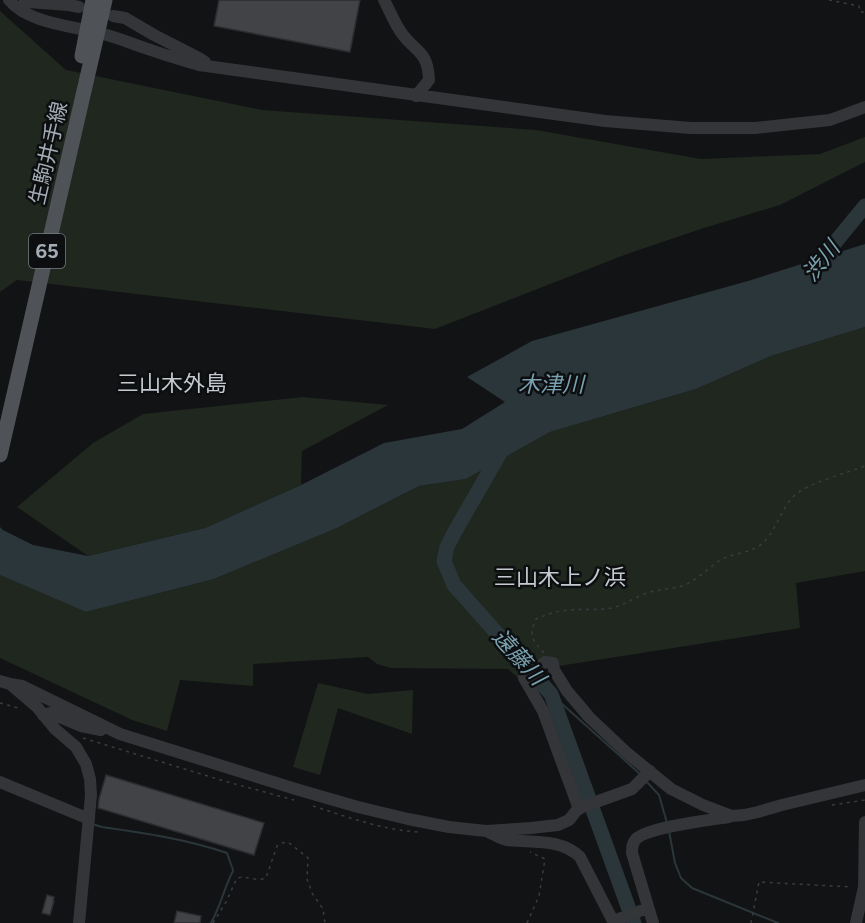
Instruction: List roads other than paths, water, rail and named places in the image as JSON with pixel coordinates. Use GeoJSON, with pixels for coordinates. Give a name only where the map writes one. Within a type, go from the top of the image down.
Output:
{"type":"FeatureCollection","features":[{"type":"Feature","properties":{"kind":"main road","name":"生駒井手線"},"geometry":{"type":"LineString","coordinates":[[0,412],[90,39],[105,0]]}},
{"type":"Feature","properties":{"kind":"main road","name":"生駒井手線"},"geometry":{"type":"LineString","coordinates":[[0,455],[90,39],[86,4]]}},
{"type":"Feature","properties":{"kind":"street"},"geometry":{"type":"LineString","coordinates":[[9,0],[23,11],[90,39],[154,52],[199,65],[605,121],[691,128],[755,128],[830,120],[865,107]]}},
{"type":"Feature","properties":{"kind":"street"},"geometry":{"type":"LineString","coordinates":[[25,0],[86,4]]}},
{"type":"Feature","properties":{"kind":"street"},"geometry":{"type":"LineString","coordinates":[[384,0],[402,34],[421,53],[426,62],[429,80],[416,96]]}},
{"type":"Feature","properties":{"kind":"street"},"geometry":{"type":"LineString","coordinates":[[114,16],[125,18],[199,58],[211,67]]}},
{"type":"Feature","properties":{"kind":"street"},"geometry":{"type":"LineString","coordinates":[[579,809],[543,711],[524,678],[545,662],[553,663],[554,670],[567,691],[589,717],[627,753],[671,789],[732,816]]}},
{"type":"Feature","properties":{"kind":"street"},"geometry":{"type":"LineString","coordinates":[[5,682],[37,707],[55,729],[76,747],[86,764],[91,795],[79,923]]}},
{"type":"Feature","properties":{"kind":"street"},"geometry":{"type":"LineString","coordinates":[[5,682],[22,686],[120,734]]}},
{"type":"Feature","properties":{"kind":"street"},"geometry":{"type":"LineString","coordinates":[[43,715],[50,713],[81,726],[120,734],[358,807],[449,827],[486,831],[558,825],[569,820],[579,809],[632,789],[650,771]]}},
{"type":"Feature","properties":{"kind":"street"},"geometry":{"type":"LineString","coordinates":[[0,782],[89,819]]}},
{"type":"Feature","properties":{"kind":"street"},"geometry":{"type":"LineString","coordinates":[[653,923],[645,910],[632,853],[637,837],[665,827],[758,812],[865,785]]}},
{"type":"Feature","properties":{"kind":"street"},"geometry":{"type":"LineString","coordinates":[[856,923],[864,888],[865,822]]}},
{"type":"Feature","properties":{"kind":"street"},"geometry":{"type":"LineString","coordinates":[[486,831],[504,839],[556,844],[574,851],[580,857],[616,921],[645,910]]}},
{"type":"Feature","properties":{"kind":"water","name":"木津川"},"geometry":{"type":"Polygon","coordinates":[[[865,244],[865,327],[771,356],[696,389],[550,432],[466,479],[419,486],[337,528],[214,579],[86,612],[0,575],[0,527],[33,545],[88,556],[205,528],[301,485],[384,443],[462,429],[505,402],[467,377],[532,341],[748,281],[865,244]]]}},
{"type":"Feature","properties":{"kind":"waterway","name":"渋川"},"geometry":{"type":"LineString","coordinates":[[810,273],[865,206]]}},
{"type":"Feature","properties":{"kind":"waterway","name":"遠藤川"},"geometry":{"type":"LineString","coordinates":[[504,446],[454,533],[447,547],[444,561],[454,585],[551,694],[634,923]]}},
{"type":"Feature","properties":{"kind":"waterway"},"geometry":{"type":"LineString","coordinates":[[551,694],[640,774]]}},
{"type":"Feature","properties":{"kind":"waterway"},"geometry":{"type":"LineString","coordinates":[[646,781],[659,795],[667,823]]}},
{"type":"Feature","properties":{"kind":"waterway"},"geometry":{"type":"LineString","coordinates":[[92,824],[212,848],[227,853],[233,870]]}},
{"type":"Feature","properties":{"kind":"waterway"},"geometry":{"type":"LineString","coordinates":[[669,831],[675,863],[681,878],[692,888],[778,923]]}},
{"type":"Feature","properties":{"kind":"waterway"},"geometry":{"type":"LineString","coordinates":[[211,923],[233,871]]}},
{"type":"Feature","properties":{"kind":"district","name":"三山木外島"},"geometry":{"type":"Point","coordinates":[172,383]}},
{"type":"Feature","properties":{"kind":"district","name":"三山木上ノ浜"},"geometry":{"type":"Point","coordinates":[560,577]}}]}
